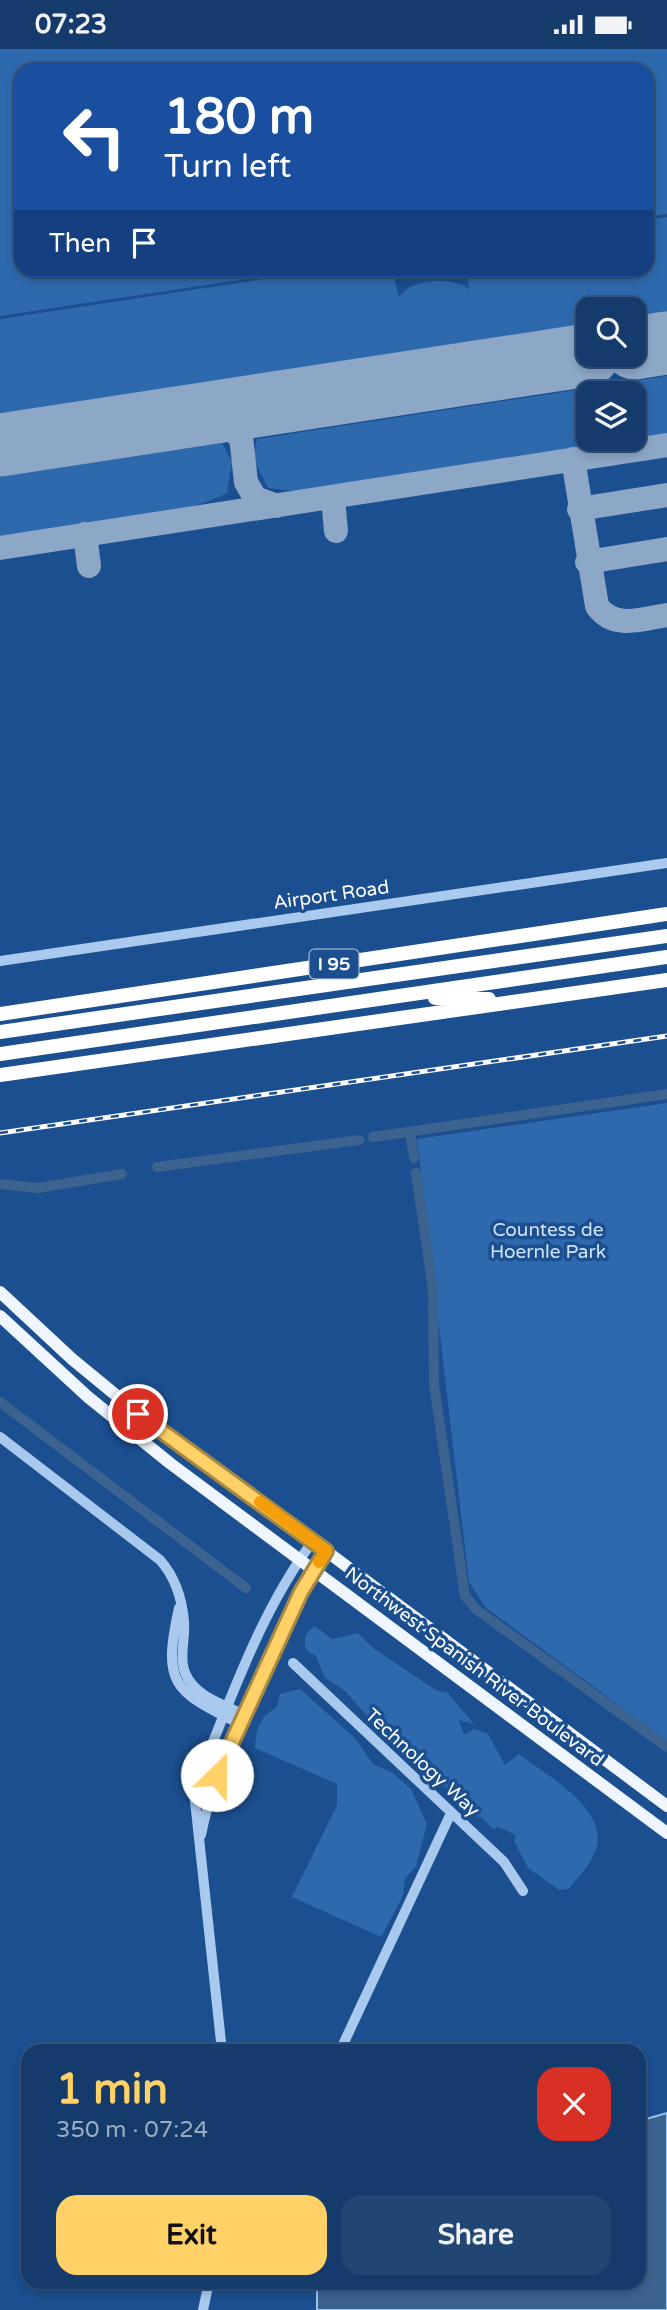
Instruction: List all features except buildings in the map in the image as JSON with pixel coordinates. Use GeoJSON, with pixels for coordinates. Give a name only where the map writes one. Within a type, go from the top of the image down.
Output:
{"type":"FeatureCollection","features":[{"type":"Feature","properties":{"kind":"highway","name":"I 95"},"geometry":{"type":"LineString","coordinates":[[0,1014],[667,914]]}},
{"type":"Feature","properties":{"kind":"highway"},"geometry":{"type":"LineString","coordinates":[[0,1032],[634,941],[667,934]]}},
{"type":"Feature","properties":{"kind":"highway"},"geometry":{"type":"LineString","coordinates":[[0,1054],[667,957]]}},
{"type":"Feature","properties":{"kind":"highway"},"geometry":{"type":"LineString","coordinates":[[0,1075],[667,980]]}},
{"type":"Feature","properties":{"kind":"highway"},"geometry":{"type":"LineString","coordinates":[[396,996],[531,1000]]}},
{"type":"Feature","properties":{"kind":"main road","name":"Northwest Spanish River Boulevard"},"geometry":{"type":"LineString","coordinates":[[0,1292],[72,1359],[134,1411],[313,1541],[667,1806]]}},
{"type":"Feature","properties":{"kind":"main road","name":"Northwest Spanish River Boulevard"},"geometry":{"type":"LineString","coordinates":[[0,1316],[142,1441],[667,1833]]}},
{"type":"Feature","properties":{"kind":"street","name":"Airport Road"},"geometry":{"type":"LineString","coordinates":[[0,961],[667,863]]}},
{"type":"Feature","properties":{"kind":"street"},"geometry":{"type":"LineString","coordinates":[[0,1437],[155,1554],[170,1574],[181,1601],[171,1656],[175,1679],[190,1698],[242,1719]]}},
{"type":"Feature","properties":{"kind":"street"},"geometry":{"type":"LineString","coordinates":[[221,2044],[194,1792],[225,1711],[284,1584],[313,1541]]}},
{"type":"Feature","properties":{"kind":"street"},"geometry":{"type":"LineString","coordinates":[[198,1846],[208,1799],[242,1719],[314,1570],[326,1551]]}},
{"type":"Feature","properties":{"kind":"street","name":"Technology Way"},"geometry":{"type":"LineString","coordinates":[[293,1664],[504,1862],[523,1891]]}},
{"type":"Feature","properties":{"kind":"street"},"geometry":{"type":"LineString","coordinates":[[343,2044],[451,1813]]}},
{"type":"Feature","properties":{"kind":"street"},"geometry":{"type":"LineString","coordinates":[[203,2310],[208,2289]]}},
{"type":"Feature","properties":{"kind":"green space"},"geometry":{"type":"Polygon","coordinates":[[[0,49],[667,49],[667,214],[654,216],[654,63],[14,63],[14,277],[259,277],[0,316],[0,49]]]}},
{"type":"Feature","properties":{"kind":"green space"},"geometry":{"type":"Polygon","coordinates":[[[667,217],[667,313],[646,316],[646,297],[576,297],[576,327],[0,414],[0,319],[277,277],[394,277],[399,297],[413,286],[432,281],[453,282],[469,289],[468,277],[654,277],[654,219],[667,217]]]}},
{"type":"Feature","properties":{"kind":"green space"},"geometry":{"type":"Polygon","coordinates":[[[667,376],[667,436],[646,440],[646,381],[634,381],[667,376]]]}},
{"type":"Feature","properties":{"kind":"green space"},"geometry":{"type":"Polygon","coordinates":[[[576,390],[576,451],[585,451],[302,492],[268,488],[253,458],[257,439],[576,390]]]}},
{"type":"Feature","properties":{"kind":"green space"},"geometry":{"type":"Polygon","coordinates":[[[222,443],[232,462],[227,493],[201,504],[116,524],[0,536],[0,477],[222,443]]]}},
{"type":"Feature","properties":{"kind":"green space","name":"Countess de Hoernle Park"},"geometry":{"type":"Polygon","coordinates":[[[667,1103],[667,1746],[613,1701],[486,1608],[469,1582],[417,1139],[667,1103]]]}},
{"type":"Feature","properties":{"kind":"green space"},"geometry":{"type":"Polygon","coordinates":[[[315,1626],[332,1639],[358,1633],[373,1648],[437,1691],[447,1692],[474,1724],[459,1720],[464,1735],[474,1729],[488,1734],[505,1765],[519,1754],[560,1784],[587,1809],[595,1824],[598,1839],[592,1858],[569,1889],[559,1890],[528,1868],[514,1841],[516,1835],[498,1827],[493,1829],[482,1818],[472,1815],[445,1787],[409,1762],[391,1735],[378,1729],[375,1720],[367,1716],[345,1691],[325,1678],[316,1656],[306,1650],[305,1646],[306,1636],[315,1626]]]}},
{"type":"Feature","properties":{"kind":"green space"},"geometry":{"type":"Polygon","coordinates":[[[300,1689],[356,1739],[373,1764],[393,1773],[411,1789],[427,1824],[416,1866],[405,1879],[403,1896],[381,1937],[292,1897],[337,1805],[337,1784],[255,1748],[260,1724],[266,1715],[277,1707],[280,1694],[300,1689]]]}},
{"type":"Feature","properties":{"kind":"shaded area"},"geometry":{"type":"Polygon","coordinates":[[[667,2113],[667,2310],[317,2310],[317,2289],[646,2289],[646,2119],[667,2113]]]}},
{"type":"Feature","properties":{"kind":"waterway"},"geometry":{"type":"LineString","coordinates":[[373,1137],[667,1094]]}},
{"type":"Feature","properties":{"kind":"waterway"},"geometry":{"type":"LineString","coordinates":[[410,1132],[414,1158]]}},
{"type":"Feature","properties":{"kind":"waterway"},"geometry":{"type":"LineString","coordinates":[[157,1167],[359,1140]]}},
{"type":"Feature","properties":{"kind":"waterway"},"geometry":{"type":"LineString","coordinates":[[416,1173],[433,1291],[434,1385],[465,1596],[477,1610],[667,1747]]}},
{"type":"Feature","properties":{"kind":"waterway"},"geometry":{"type":"LineString","coordinates":[[0,1184],[38,1188],[122,1174]]}},
{"type":"Feature","properties":{"kind":"waterway"},"geometry":{"type":"LineString","coordinates":[[0,1402],[246,1588]]}},
{"type":"Feature","properties":{"kind":"taxiway"},"geometry":{"type":"LineString","coordinates":[[261,405],[248,414],[240,428],[246,482],[255,498],[277,506]]}},
{"type":"Feature","properties":{"kind":"taxiway"},"geometry":{"type":"LineString","coordinates":[[210,413],[229,421],[239,437]]}},
{"type":"Feature","properties":{"kind":"taxiway"},"geometry":{"type":"LineString","coordinates":[[0,548],[667,445]]}},
{"type":"Feature","properties":{"kind":"taxiway"},"geometry":{"type":"LineString","coordinates":[[573,459],[597,606],[612,618],[620,620],[667,615]]}},
{"type":"Feature","properties":{"kind":"taxiway"},"geometry":{"type":"LineString","coordinates":[[579,509],[667,495]]}},
{"type":"Feature","properties":{"kind":"taxiway"},"geometry":{"type":"LineString","coordinates":[[333,498],[336,531]]}},
{"type":"Feature","properties":{"kind":"taxiway"},"geometry":{"type":"LineString","coordinates":[[85,534],[89,566]]}},
{"type":"Feature","properties":{"kind":"taxiway"},"geometry":{"type":"LineString","coordinates":[[587,562],[667,549]]}},
{"type":"Feature","properties":{"kind":"runway"},"geometry":{"type":"LineString","coordinates":[[646,346],[667,343]]}},
{"type":"Feature","properties":{"kind":"runway"},"geometry":{"type":"LineString","coordinates":[[0,445],[576,357]]}},
{"type":"Feature","properties":{"kind":"railway"},"geometry":{"type":"LineString","coordinates":[[0,1133],[667,1036]]}},
{"type":"Feature","properties":{"kind":"slow traffic"},"geometry":{"type":"LineString","coordinates":[[260,1502],[326,1551],[319,1562]]}},
{"type":"Feature","properties":{"kind":"route"},"geometry":{"type":"LineString","coordinates":[[138,1414],[326,1551],[301,1592],[217,1775]]}}]}
